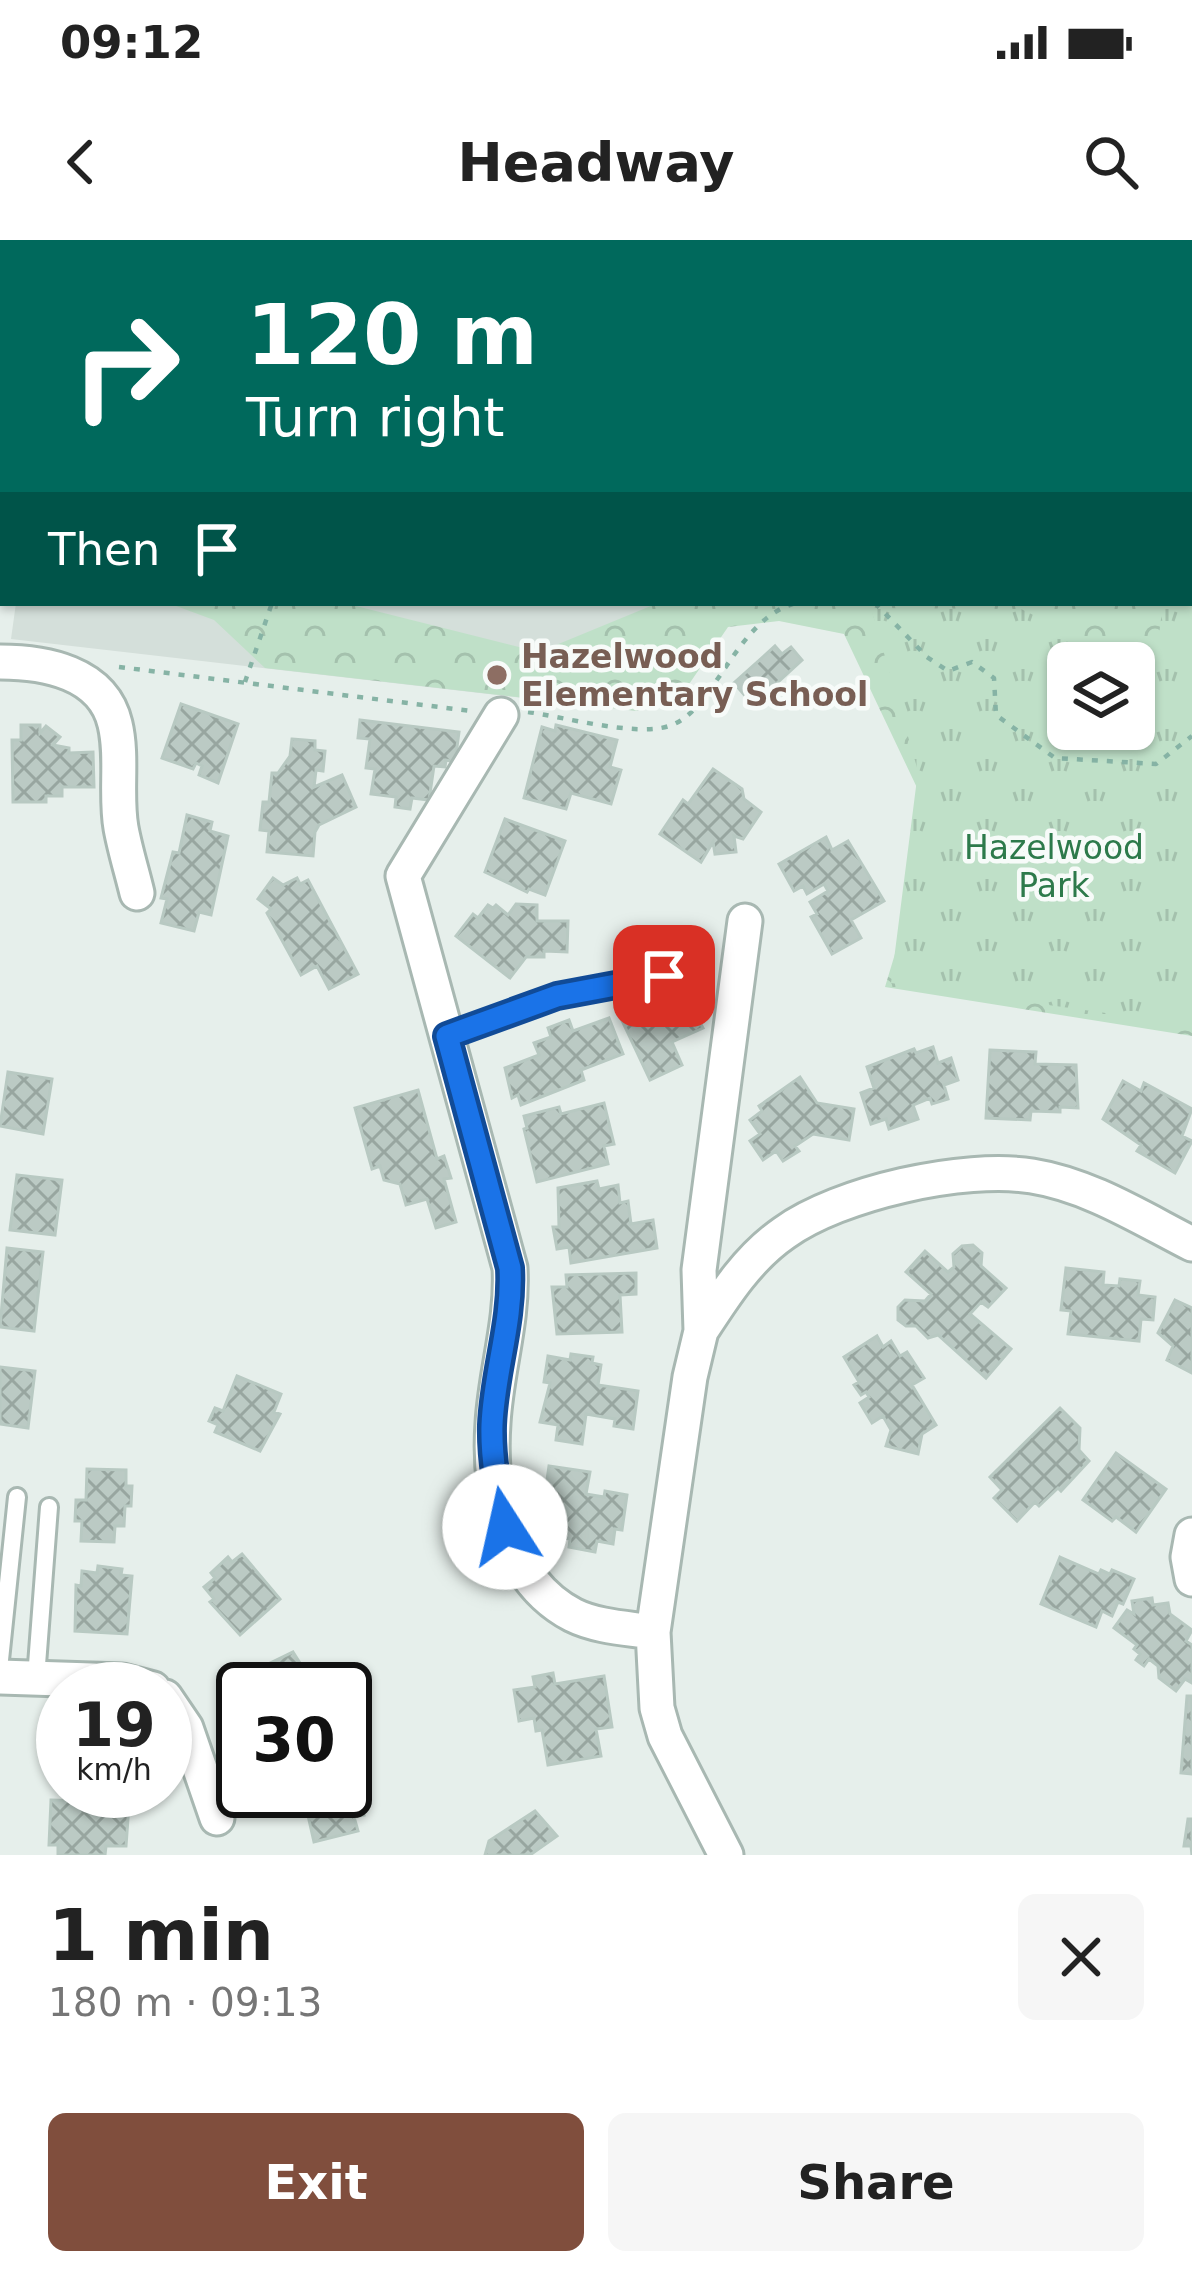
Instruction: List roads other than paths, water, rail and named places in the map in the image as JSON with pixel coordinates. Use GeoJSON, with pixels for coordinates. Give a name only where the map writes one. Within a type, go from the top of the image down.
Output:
{"type":"FeatureCollection","features":[{"type":"Feature","properties":{"kind":"street"},"geometry":{"type":"LineString","coordinates":[[0,662],[44,662],[89,684],[102,698],[115,722],[121,827],[137,893]]}},
{"type":"Feature","properties":{"kind":"street"},"geometry":{"type":"LineString","coordinates":[[501,715],[403,876],[510,1268],[512,1304],[492,1424],[495,1480],[518,1564],[549,1599],[596,1624],[653,1632]]}},
{"type":"Feature","properties":{"kind":"street"},"geometry":{"type":"LineString","coordinates":[[726,1855],[665,1736],[657,1708],[653,1632],[690,1377],[701,1331],[699,1270],[745,921]]}},
{"type":"Feature","properties":{"kind":"street"},"geometry":{"type":"LineString","coordinates":[[701,1331],[747,1264],[783,1233],[811,1216],[860,1198],[948,1179],[1001,1173],[1056,1181],[1102,1198],[1192,1244]]}},
{"type":"Feature","properties":{"kind":"street"},"geometry":{"type":"LineString","coordinates":[[1192,1534],[1188,1557],[1192,1579]]}},
{"type":"Feature","properties":{"kind":"street"},"geometry":{"type":"LineString","coordinates":[[0,1677],[36,1678]]}},
{"type":"Feature","properties":{"kind":"street"},"geometry":{"type":"LineString","coordinates":[[192,1745],[216,1815]]}},
{"type":"Feature","properties":{"kind":"lane"},"geometry":{"type":"LineString","coordinates":[[447,1036],[557,996],[664,976]]}},
{"type":"Feature","properties":{"kind":"lane"},"geometry":{"type":"LineString","coordinates":[[0,1660],[16,1498]]}},
{"type":"Feature","properties":{"kind":"lane"},"geometry":{"type":"LineString","coordinates":[[37,1662],[49,1508]]}},
{"type":"Feature","properties":{"kind":"place","name":"Hazelwood Elementary School"},"geometry":{"type":"Point","coordinates":[497,675]}},
{"type":"Feature","properties":{"kind":"park label","name":"Hazelwood Park"},"geometry":{"type":"Point","coordinates":[1054,866]}}]}
